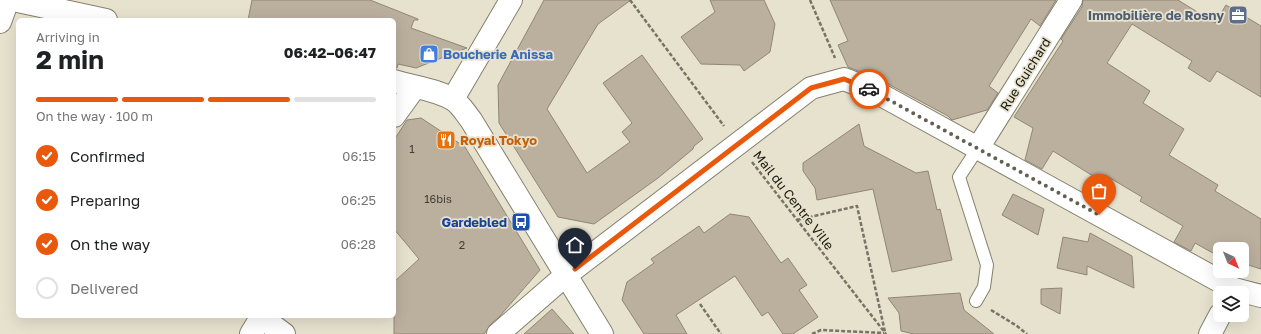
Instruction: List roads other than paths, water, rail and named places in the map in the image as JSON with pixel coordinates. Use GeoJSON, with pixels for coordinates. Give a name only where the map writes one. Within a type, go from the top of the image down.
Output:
{"type":"FeatureCollection","features":[{"type":"Feature","properties":{"kind":"street"},"geometry":{"type":"LineString","coordinates":[[0,22],[8,0]]}},
{"type":"Feature","properties":{"kind":"street"},"geometry":{"type":"LineString","coordinates":[[13,0],[97,18]]}},
{"type":"Feature","properties":{"kind":"street"},"geometry":{"type":"LineString","coordinates":[[453,99],[511,0]]}},
{"type":"Feature","properties":{"kind":"street","name":"Rue Guichard"},"geometry":{"type":"LineString","coordinates":[[978,148],[1071,0]]}},
{"type":"Feature","properties":{"kind":"street"},"geometry":{"type":"LineString","coordinates":[[498,334],[566,275],[811,88],[844,79],[874,91],[1224,286]]}},
{"type":"Feature","properties":{"kind":"street"},"geometry":{"type":"LineString","coordinates":[[396,82],[453,99],[471,120],[602,334]]}},
{"type":"Feature","properties":{"kind":"street"},"geometry":{"type":"LineString","coordinates":[[396,113],[415,88]]}},
{"type":"Feature","properties":{"kind":"street"},"geometry":{"type":"LineString","coordinates":[[1249,294],[1261,296]]}},
{"type":"Feature","properties":{"kind":"street"},"geometry":{"type":"LineString","coordinates":[[258,322],[284,334]]}},
{"type":"Feature","properties":{"kind":"street"},"geometry":{"type":"LineString","coordinates":[[1210,334],[1216,322]]}},
{"type":"Feature","properties":{"kind":"lane"},"geometry":{"type":"LineString","coordinates":[[976,301],[984,287],[986,265],[959,177],[978,148]]}},
{"type":"Feature","properties":{"kind":"place","name":"Immobilière de Rosny"},"geometry":{"type":"Point","coordinates":[1238,15]}},
{"type":"Feature","properties":{"kind":"place","name":"Boucherie Anissa"},"geometry":{"type":"Point","coordinates":[429,54]}},
{"type":"Feature","properties":{"kind":"place","name":"Royal Tokyo"},"geometry":{"type":"Point","coordinates":[446,140]}},
{"type":"Feature","properties":{"kind":"place","name":"Gardebled"},"geometry":{"type":"Point","coordinates":[521,222]}}]}
